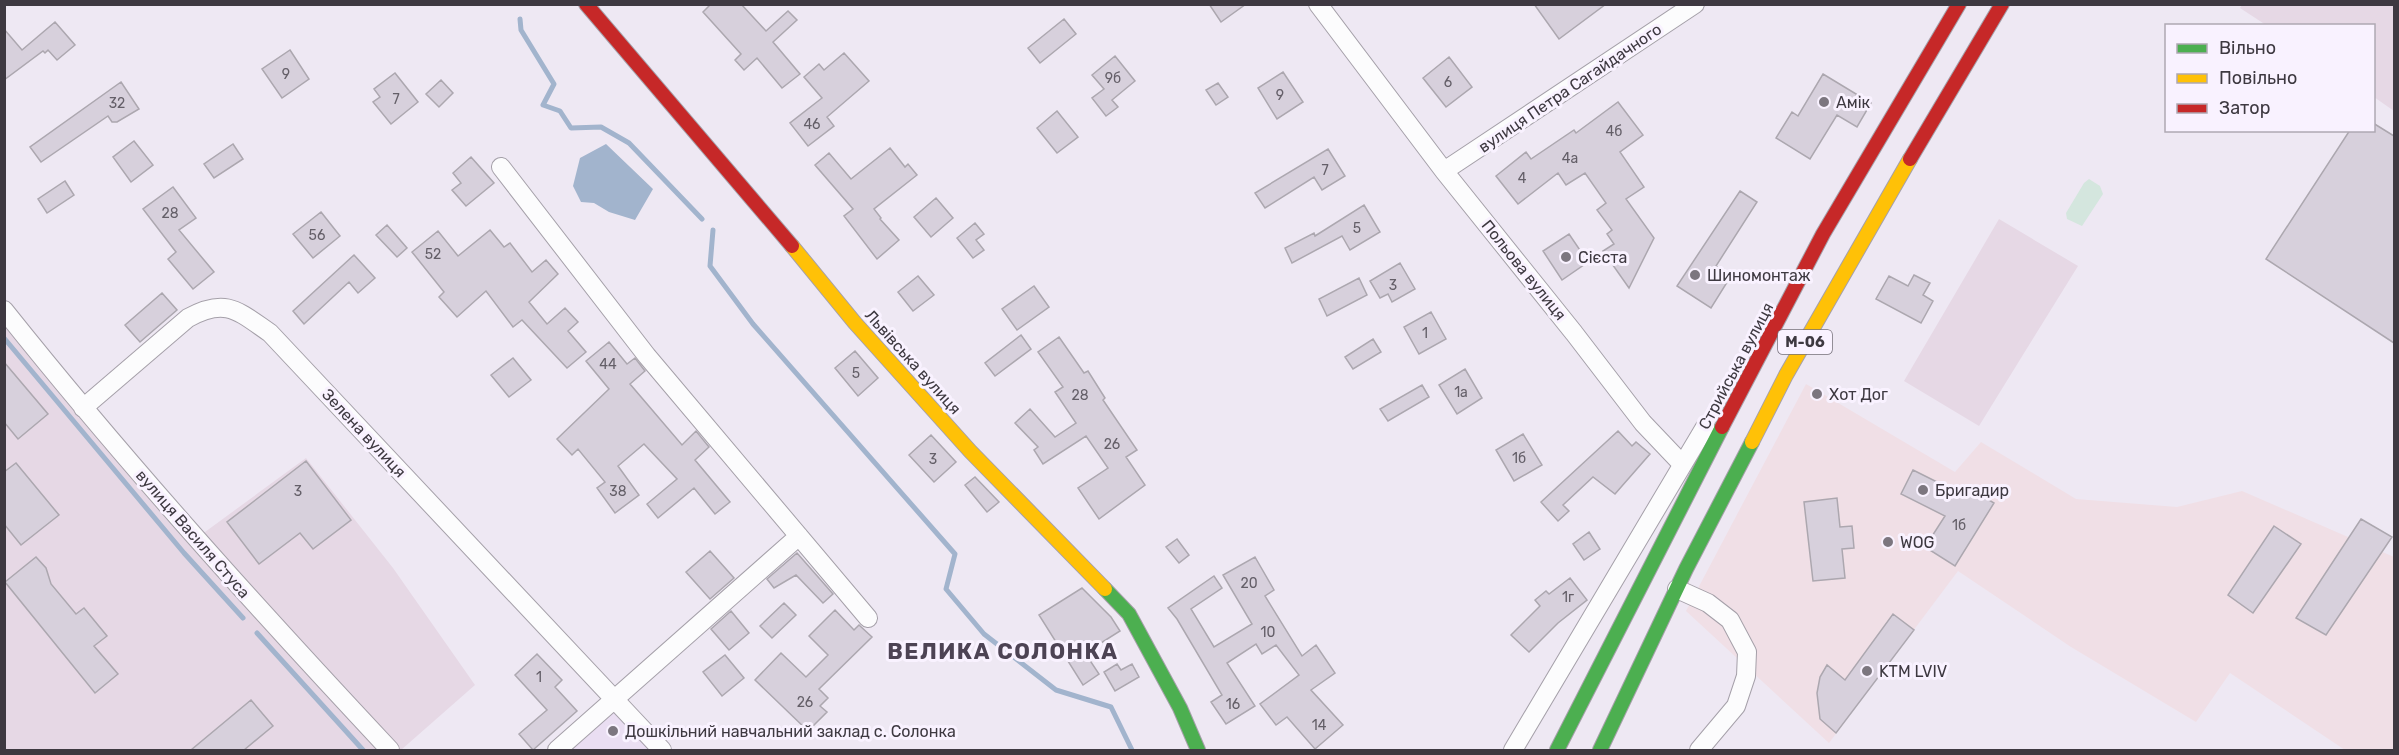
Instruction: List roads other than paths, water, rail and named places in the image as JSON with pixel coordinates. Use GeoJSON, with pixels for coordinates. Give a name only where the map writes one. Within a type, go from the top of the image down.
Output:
{"type":"FeatureCollection","features":[{"type":"Feature","properties":{"kind":"main road","name":"Львівська вулиця"},"geometry":{"type":"LineString","coordinates":[[586,4],[905,380],[970,451],[1129,614],[1180,708],[1198,750]]}},
{"type":"Feature","properties":{"kind":"main road","name":"Стрийська вулиця"},"geometry":{"type":"LineString","coordinates":[[1557,750],[1823,234],[1959,4]]}},
{"type":"Feature","properties":{"kind":"main road","name":"М-06"},"geometry":{"type":"LineString","coordinates":[[1600,750],[1677,589],[1786,375],[1855,252],[2001,4]]}},
{"type":"Feature","properties":{"kind":"street","name":"Польова вулиця"},"geometry":{"type":"LineString","coordinates":[[1318,4],[1444,171],[1575,333],[1643,423],[1682,464]]}},
{"type":"Feature","properties":{"kind":"street","name":"вулиця Петра Сагайдачного"},"geometry":{"type":"LineString","coordinates":[[1444,171],[1691,6]]}},
{"type":"Feature","properties":{"kind":"street"},"geometry":{"type":"LineString","coordinates":[[501,168],[647,356],[868,618]]}},
{"type":"Feature","properties":{"kind":"street","name":"Зелена вулиця"},"geometry":{"type":"LineString","coordinates":[[83,408],[188,318],[207,308],[227,307],[244,315],[270,333],[662,750]]}},
{"type":"Feature","properties":{"kind":"street","name":"вулиця Василя Стуса"},"geometry":{"type":"LineString","coordinates":[[4,310],[83,408],[261,612],[390,750]]}},
{"type":"Feature","properties":{"kind":"street"},"geometry":{"type":"LineString","coordinates":[[1513,750],[1712,415],[1724,405],[1736,401]]}},
{"type":"Feature","properties":{"kind":"street"},"geometry":{"type":"LineString","coordinates":[[557,750],[799,536]]}},
{"type":"Feature","properties":{"kind":"street"},"geometry":{"type":"LineString","coordinates":[[1677,589],[1707,603],[1730,620],[1748,652],[1746,676],[1736,706],[1716,734],[1699,750]]}},
{"type":"Feature","properties":{"kind":"water"},"geometry":{"type":"Polygon","coordinates":[[[606,144],[653,189],[635,220],[609,212],[594,203],[581,202],[573,186],[580,158],[606,144]]]}},
{"type":"Feature","properties":{"kind":"waterway"},"geometry":{"type":"LineString","coordinates":[[520,19],[521,30],[554,84],[543,105],[560,111],[571,128],[601,127],[629,143],[702,219]]}},
{"type":"Feature","properties":{"kind":"waterway"},"geometry":{"type":"LineString","coordinates":[[713,230],[710,266],[753,324],[955,554],[946,589],[984,634],[1056,690],[1111,707],[1132,750]]}},
{"type":"Feature","properties":{"kind":"waterway"},"geometry":{"type":"LineString","coordinates":[[4,338],[184,553],[243,618]]}},
{"type":"Feature","properties":{"kind":"waterway"},"geometry":{"type":"LineString","coordinates":[[257,633],[363,750]]}},
{"type":"Feature","properties":{"kind":"place","name":"Амік"},"geometry":{"type":"Point","coordinates":[1824,102]}},
{"type":"Feature","properties":{"kind":"place","name":"Сієста"},"geometry":{"type":"Point","coordinates":[1566,257]}},
{"type":"Feature","properties":{"kind":"place","name":"Шиномонтаж"},"geometry":{"type":"Point","coordinates":[1695,275]}},
{"type":"Feature","properties":{"kind":"place","name":"Хот Дог"},"geometry":{"type":"Point","coordinates":[1817,394]}},
{"type":"Feature","properties":{"kind":"place","name":"Бригадир"},"geometry":{"type":"Point","coordinates":[1923,490]}},
{"type":"Feature","properties":{"kind":"place","name":"WOG"},"geometry":{"type":"Point","coordinates":[1888,542]}},
{"type":"Feature","properties":{"kind":"place","name":"KTM LVIV"},"geometry":{"type":"Point","coordinates":[1867,671]}},
{"type":"Feature","properties":{"kind":"place","name":"Дошкільний навчальний заклад с. Солонка"},"geometry":{"type":"Point","coordinates":[613,731]}},
{"type":"Feature","properties":{"kind":"district","name":"ВЕЛИКА СОЛОНКА"},"geometry":{"type":"Point","coordinates":[1003,651]}}]}
